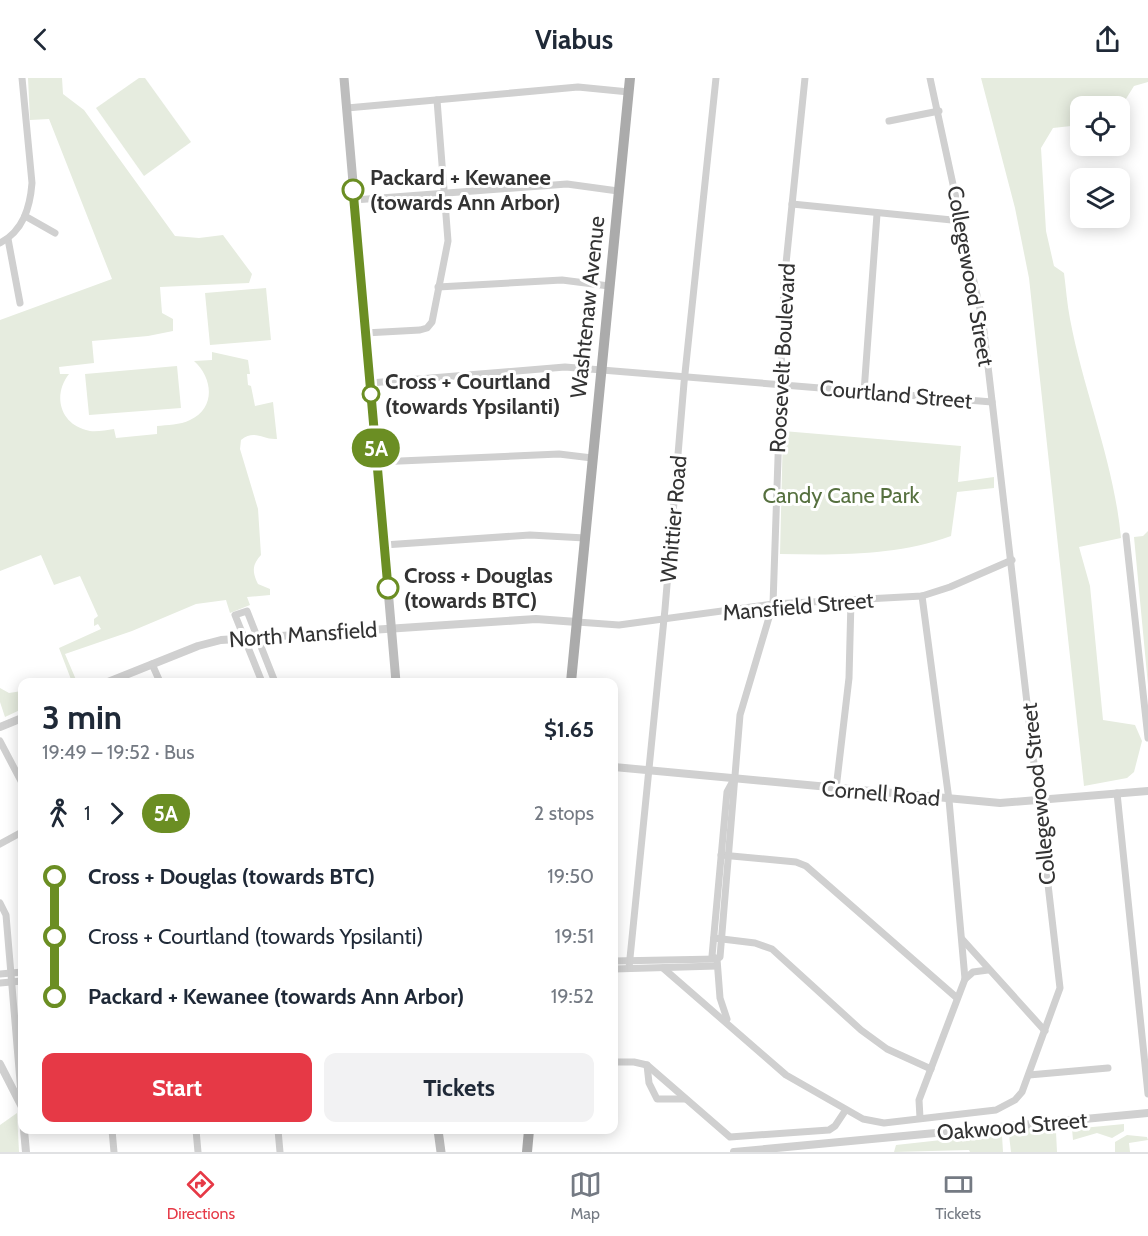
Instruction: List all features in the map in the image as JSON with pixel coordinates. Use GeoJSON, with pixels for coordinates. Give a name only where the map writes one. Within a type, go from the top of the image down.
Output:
{"type":"FeatureCollection","features":[{"type":"Feature","properties":{"kind":"main road"},"geometry":{"type":"LineString","coordinates":[[344,78],[396,678]]}},
{"type":"Feature","properties":{"kind":"main road","name":"Washtenaw Avenue"},"geometry":{"type":"LineString","coordinates":[[571,678],[630,78]]}},
{"type":"Feature","properties":{"kind":"main road"},"geometry":{"type":"LineString","coordinates":[[439,1134],[441,1152]]}},
{"type":"Feature","properties":{"kind":"main road"},"geometry":{"type":"LineString","coordinates":[[527,1152],[529,1134]]}},
{"type":"Feature","properties":{"kind":"street"},"geometry":{"type":"LineString","coordinates":[[0,243],[8,239],[26,216],[32,183],[22,78]]}},
{"type":"Feature","properties":{"kind":"street","name":"Whittier Road"},"geometry":{"type":"LineString","coordinates":[[630,965],[664,619],[684,375],[716,78]]}},
{"type":"Feature","properties":{"kind":"street","name":"Roosevelt Boulevard"},"geometry":{"type":"LineString","coordinates":[[718,938],[730,856],[740,716],[773,604],[784,283],[805,78]]}},
{"type":"Feature","properties":{"kind":"street","name":"Collegewood Street"},"geometry":{"type":"LineString","coordinates":[[663,964],[786,1075],[845,1111],[863,1119],[884,1123],[996,1110],[1016,1100],[1029,1075],[1060,988],[1012,560],[980,303],[930,78]]}},
{"type":"Feature","properties":{"kind":"street"},"geometry":{"type":"LineString","coordinates":[[347,108],[578,87],[629,92]]}},
{"type":"Feature","properties":{"kind":"street"},"geometry":{"type":"LineString","coordinates":[[365,333],[427,328],[432,322],[448,241],[437,100]]}},
{"type":"Feature","properties":{"kind":"street"},"geometry":{"type":"LineString","coordinates":[[889,122],[939,111]]}},
{"type":"Feature","properties":{"kind":"street"},"geometry":{"type":"LineString","coordinates":[[354,200],[567,184],[618,191]]}},
{"type":"Feature","properties":{"kind":"street"},"geometry":{"type":"LineString","coordinates":[[792,204],[962,221]]}},
{"type":"Feature","properties":{"kind":"street"},"geometry":{"type":"LineString","coordinates":[[864,392],[877,214]]}},
{"type":"Feature","properties":{"kind":"street"},"geometry":{"type":"LineString","coordinates":[[26,216],[55,233]]}},
{"type":"Feature","properties":{"kind":"street"},"geometry":{"type":"LineString","coordinates":[[8,239],[20,303]]}},
{"type":"Feature","properties":{"kind":"street"},"geometry":{"type":"LineString","coordinates":[[438,287],[555,280],[609,286]]}},
{"type":"Feature","properties":{"kind":"street","name":"Courtland Street"},"geometry":{"type":"LineString","coordinates":[[370,383],[527,368],[601,368],[992,402]]}},
{"type":"Feature","properties":{"kind":"street"},"geometry":{"type":"LineString","coordinates":[[377,462],[559,454],[592,458]]}},
{"type":"Feature","properties":{"kind":"street"},"geometry":{"type":"LineString","coordinates":[[384,545],[530,535],[585,538]]}},
{"type":"Feature","properties":{"kind":"street"},"geometry":{"type":"LineString","coordinates":[[1126,536],[1148,738]]}},
{"type":"Feature","properties":{"kind":"street","name":"Mansfield Street"},"geometry":{"type":"LineString","coordinates":[[577,622],[610,625],[773,604],[922,596],[950,587],[1012,560]]}},
{"type":"Feature","properties":{"kind":"street"},"geometry":{"type":"LineString","coordinates":[[922,596],[949,800],[965,979]]}},
{"type":"Feature","properties":{"kind":"street"},"geometry":{"type":"LineString","coordinates":[[836,789],[849,678],[851,600]]}},
{"type":"Feature","properties":{"kind":"street"},"geometry":{"type":"LineString","coordinates":[[260,678],[235,615],[241,611],[246,611],[272,678]]}},
{"type":"Feature","properties":{"kind":"street","name":"North Mansfield"},"geometry":{"type":"LineString","coordinates":[[118,678],[210,642],[536,619],[577,622]]}},
{"type":"Feature","properties":{"kind":"street"},"geometry":{"type":"LineString","coordinates":[[153,664],[158,678]]}},
{"type":"Feature","properties":{"kind":"street"},"geometry":{"type":"LineString","coordinates":[[0,727],[18,720]]}},
{"type":"Feature","properties":{"kind":"street"},"geometry":{"type":"LineString","coordinates":[[0,741],[18,775]]}},
{"type":"Feature","properties":{"kind":"street","name":"Cornell Road"},"geometry":{"type":"LineString","coordinates":[[618,767],[1000,803],[1148,791]]}},
{"type":"Feature","properties":{"kind":"street","name":"Roosevelt Boulevard"},"geometry":{"type":"LineString","coordinates":[[728,1022],[720,998],[717,963],[721,855],[727,792],[735,778]]}},
{"type":"Feature","properties":{"kind":"street"},"geometry":{"type":"LineString","coordinates":[[1117,793],[1148,1094]]}},
{"type":"Feature","properties":{"kind":"street"},"geometry":{"type":"LineString","coordinates":[[0,844],[18,834]]}},
{"type":"Feature","properties":{"kind":"street"},"geometry":{"type":"LineString","coordinates":[[721,855],[796,862],[806,866],[957,998]]}},
{"type":"Feature","properties":{"kind":"street"},"geometry":{"type":"LineString","coordinates":[[0,903],[6,915],[18,1051]]}},
{"type":"Feature","properties":{"kind":"street"},"geometry":{"type":"LineString","coordinates":[[718,938],[755,943],[772,949],[861,1030],[887,1049],[931,1070]]}},
{"type":"Feature","properties":{"kind":"street"},"geometry":{"type":"LineString","coordinates":[[962,939],[1045,1031]]}},
{"type":"Feature","properties":{"kind":"street"},"geometry":{"type":"LineString","coordinates":[[618,962],[630,965]]}},
{"type":"Feature","properties":{"kind":"street"},"geometry":{"type":"LineString","coordinates":[[618,968],[630,965],[717,963]]}},
{"type":"Feature","properties":{"kind":"street"},"geometry":{"type":"LineString","coordinates":[[920,1118],[919,1100],[965,979],[973,972],[988,970]]}},
{"type":"Feature","properties":{"kind":"street"},"geometry":{"type":"LineString","coordinates":[[0,974],[18,972]]}},
{"type":"Feature","properties":{"kind":"street"},"geometry":{"type":"LineString","coordinates":[[0,983],[18,981]]}},
{"type":"Feature","properties":{"kind":"street"},"geometry":{"type":"LineString","coordinates":[[618,1062],[647,1065],[730,1137],[738,1139],[829,1130],[835,1126],[845,1111]]}},
{"type":"Feature","properties":{"kind":"street"},"geometry":{"type":"LineString","coordinates":[[0,1064],[18,1099]]}},
{"type":"Feature","properties":{"kind":"street"},"geometry":{"type":"LineString","coordinates":[[647,1065],[649,1083],[657,1099],[685,1099]]}},
{"type":"Feature","properties":{"kind":"street"},"geometry":{"type":"LineString","coordinates":[[1029,1075],[1108,1068]]}},
{"type":"Feature","properties":{"kind":"street","name":"Oakwood Street"},"geometry":{"type":"LineString","coordinates":[[734,1152],[1148,1113]]}},
{"type":"Feature","properties":{"kind":"street"},"geometry":{"type":"LineString","coordinates":[[24,1134],[26,1152]]}},
{"type":"Feature","properties":{"kind":"street"},"geometry":{"type":"LineString","coordinates":[[112,1134],[114,1152]]}},
{"type":"Feature","properties":{"kind":"street"},"geometry":{"type":"LineString","coordinates":[[196,1134],[198,1152]]}},
{"type":"Feature","properties":{"kind":"street"},"geometry":{"type":"LineString","coordinates":[[278,1134],[280,1152]]}},
{"type":"Feature","properties":{"kind":"green space"},"geometry":{"type":"Polygon","coordinates":[[[28,78],[62,78],[63,94],[84,110],[175,236],[199,238],[223,235],[252,274],[249,283],[160,287],[162,313],[173,319],[173,331],[148,336],[92,341],[94,363],[59,367],[60,374],[69,374],[61,390],[60,399],[61,407],[70,421],[89,431],[114,429],[116,438],[157,434],[157,426],[186,422],[198,415],[208,401],[208,384],[194,361],[212,360],[212,352],[248,360],[250,374],[247,374],[248,385],[251,386],[255,406],[273,402],[277,439],[250,435],[241,440],[240,449],[258,509],[261,555],[255,565],[255,576],[258,584],[270,589],[270,595],[247,597],[250,605],[230,613],[226,600],[196,604],[132,631],[65,654],[75,678],[70,678],[59,648],[101,629],[98,624],[94,626],[94,619],[98,616],[80,576],[54,585],[41,555],[0,571],[0,320],[112,279],[49,119],[30,120],[28,78]]]}},
{"type":"Feature","properties":{"kind":"green space"},"geometry":{"type":"Polygon","coordinates":[[[139,78],[145,78],[191,142],[144,176],[96,108],[139,78]]]}},
{"type":"Feature","properties":{"kind":"green space"},"geometry":{"type":"Polygon","coordinates":[[[981,78],[1148,78],[1148,82],[1134,86],[1128,96],[1070,96],[1070,126],[1053,128],[1041,148],[1046,231],[1054,266],[1064,273],[1076,347],[1112,482],[1121,538],[1079,547],[1090,586],[1103,720],[1135,725],[1142,741],[1134,772],[1127,778],[1084,786],[1029,278],[1015,208],[981,78]]]}},
{"type":"Feature","properties":{"kind":"green space"},"geometry":{"type":"Polygon","coordinates":[[[266,288],[271,340],[210,345],[205,293],[266,288]]]}},
{"type":"Feature","properties":{"kind":"green space"},"geometry":{"type":"Polygon","coordinates":[[[177,366],[181,408],[89,415],[85,374],[177,366]]]}},
{"type":"Feature","properties":{"kind":"green space","name":"Candy Cane Park"},"geometry":{"type":"Polygon","coordinates":[[[783,431],[961,446],[958,482],[994,477],[994,488],[957,492],[951,536],[930,543],[867,553],[780,554],[783,431]]]}},
{"type":"Feature","properties":{"kind":"green space"},"geometry":{"type":"Polygon","coordinates":[[[1148,531],[1148,685],[1134,537],[1143,536],[1148,531]]]}},
{"type":"Feature","properties":{"kind":"green space"},"geometry":{"type":"Polygon","coordinates":[[[0,688],[9,693],[18,692],[18,711],[5,717],[0,702],[0,688]]]}},
{"type":"Feature","properties":{"kind":"green space"},"geometry":{"type":"Polygon","coordinates":[[[17,1113],[19,1152],[0,1152],[0,1125],[17,1113]]]}},
{"type":"Feature","properties":{"kind":"green space"},"geometry":{"type":"Polygon","coordinates":[[[1124,1124],[1124,1131],[1112,1138],[1097,1133],[1073,1140],[1072,1129],[1124,1124]]]}},
{"type":"Feature","properties":{"kind":"green space"},"geometry":{"type":"Polygon","coordinates":[[[1049,1125],[1056,1132],[1057,1152],[1011,1152],[1009,1135],[1014,1128],[1049,1125]]]}},
{"type":"Feature","properties":{"kind":"green space"},"geometry":{"type":"Polygon","coordinates":[[[1002,1135],[1003,1152],[970,1152],[969,1150],[894,1152],[896,1145],[1002,1135]]]}},
{"type":"Feature","properties":{"kind":"green space"},"geometry":{"type":"Polygon","coordinates":[[[1127,1135],[1147,1137],[1148,1140],[1129,1143],[1130,1152],[1115,1152],[1115,1142],[1127,1135]]]}},
{"type":"Feature","properties":{"kind":"bus line","name":"5A"},"geometry":{"type":"LineString","coordinates":[[353,190],[388,588]]}},
{"type":"Feature","properties":{"kind":"place","name":"Packard + Kewanee (towards Ann Arbor)"},"geometry":{"type":"Point","coordinates":[353,190]}},
{"type":"Feature","properties":{"kind":"place","name":"Cross + Courtland (towards Ypsilanti)"},"geometry":{"type":"Point","coordinates":[371,394]}},
{"type":"Feature","properties":{"kind":"place","name":"Cross + Douglas (towards BTC)"},"geometry":{"type":"Point","coordinates":[388,588]}}]}
